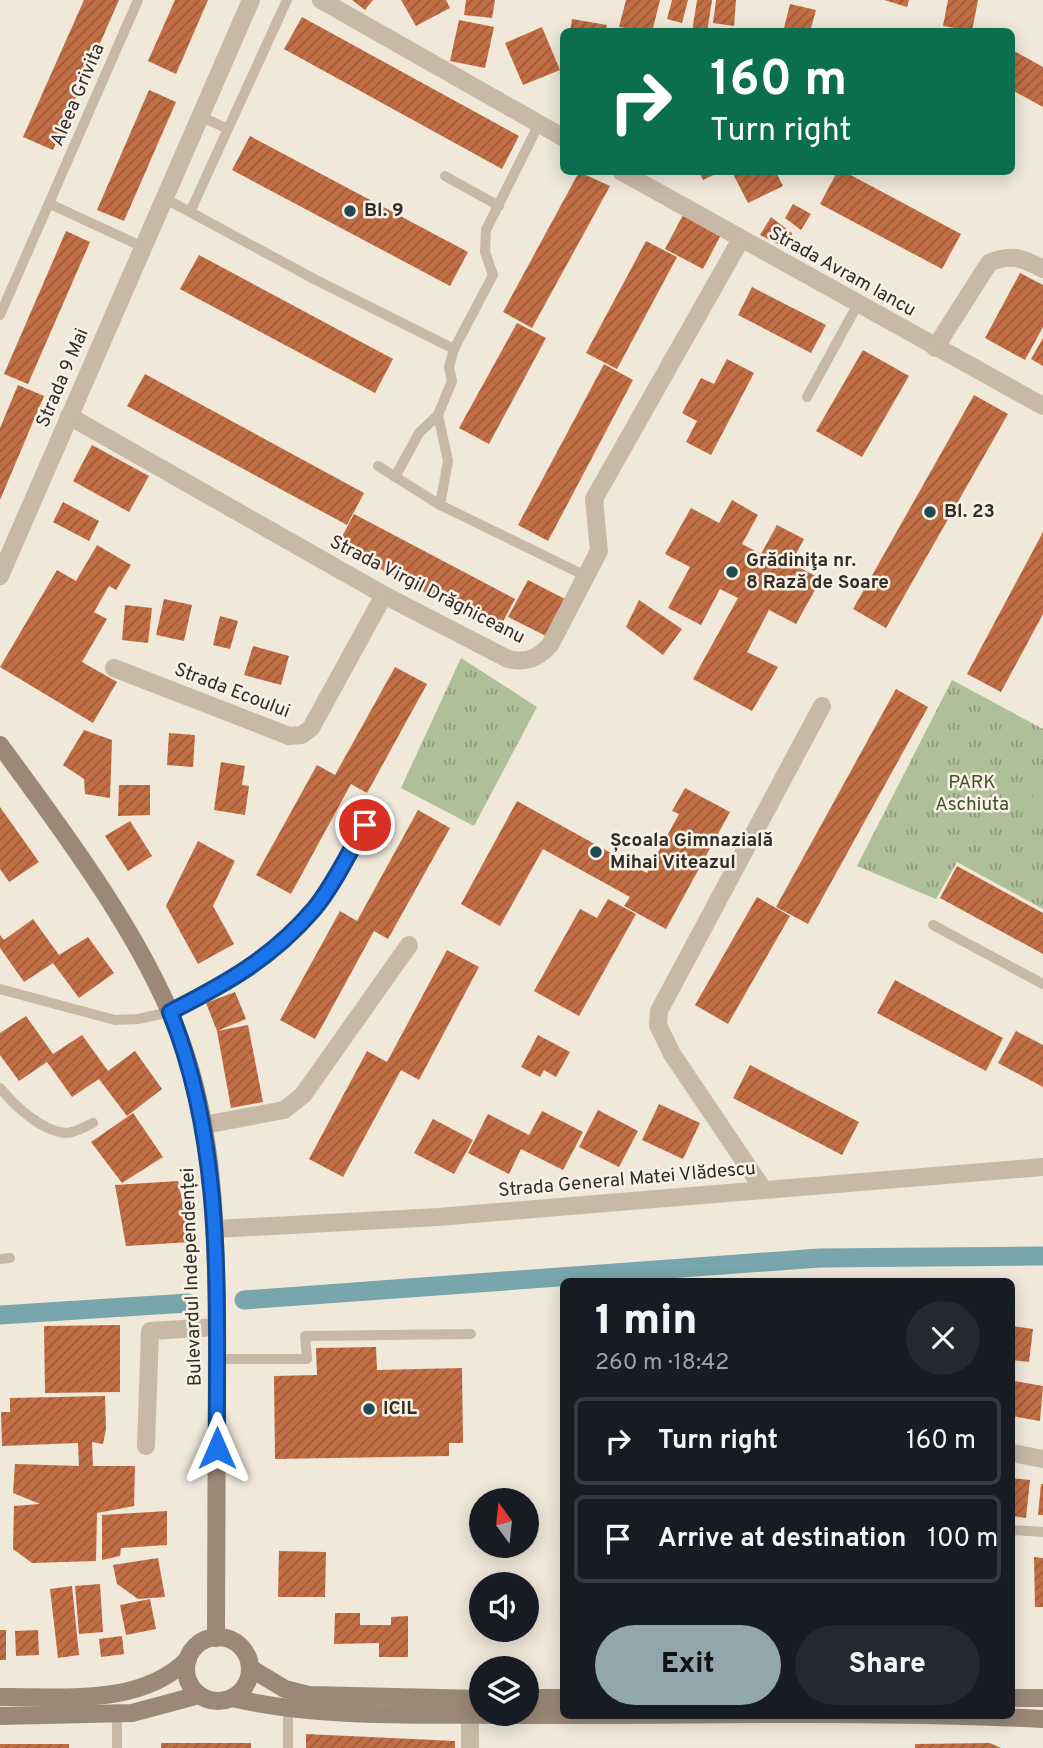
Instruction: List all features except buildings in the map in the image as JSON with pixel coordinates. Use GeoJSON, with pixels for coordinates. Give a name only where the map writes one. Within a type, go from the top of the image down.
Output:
{"type":"FeatureCollection","features":[{"type":"Feature","properties":{"kind":"main road","name":"Bulevardul Independenței"},"geometry":{"type":"LineString","coordinates":[[0,745],[104,896],[170,1012],[187,1058],[204,1125],[215,1229],[216,1638]]}},
{"type":"Feature","properties":{"kind":"main road"},"geometry":{"type":"LineString","coordinates":[[0,1697],[95,1695],[146,1688],[167,1678],[188,1659],[199,1644],[216,1638],[228,1639],[241,1647],[250,1668],[285,1689],[309,1695],[469,1699]]}},
{"type":"Feature","properties":{"kind":"main road"},"geometry":{"type":"LineString","coordinates":[[188,1659],[187,1677],[199,1695],[216,1701],[232,1698],[288,1709],[469,1714]]}},
{"type":"Feature","properties":{"kind":"main road"},"geometry":{"type":"LineString","coordinates":[[232,1698],[244,1689],[250,1668]]}},
{"type":"Feature","properties":{"kind":"main road"},"geometry":{"type":"LineString","coordinates":[[0,1716],[117,1714],[165,1706],[199,1695]]}},
{"type":"Feature","properties":{"kind":"main road"},"geometry":{"type":"LineString","coordinates":[[539,1699],[560,1698]]}},
{"type":"Feature","properties":{"kind":"main road"},"geometry":{"type":"LineString","coordinates":[[1015,1698],[1043,1698]]}},
{"type":"Feature","properties":{"kind":"main road"},"geometry":{"type":"LineString","coordinates":[[539,1714],[560,1714]]}},
{"type":"Feature","properties":{"kind":"main road"},"geometry":{"type":"LineString","coordinates":[[1015,1718],[1043,1719]]}},
{"type":"Feature","properties":{"kind":"street","name":"Strada 9 Mai"},"geometry":{"type":"LineString","coordinates":[[0,576],[251,0]]}},
{"type":"Feature","properties":{"kind":"street"},"geometry":{"type":"LineString","coordinates":[[321,0],[560,136]]}},
{"type":"Feature","properties":{"kind":"street","name":"Strada Avram Iancu"},"geometry":{"type":"LineString","coordinates":[[627,175],[1043,406]]}},
{"type":"Feature","properties":{"kind":"street","name":"Strada Virgil Drăghiceanu"},"geometry":{"type":"LineString","coordinates":[[69,416],[384,596],[508,659],[524,662],[540,656],[550,645],[599,551],[594,499],[741,239]]}},
{"type":"Feature","properties":{"kind":"street"},"geometry":{"type":"LineString","coordinates":[[935,348],[989,263],[1004,256],[1021,257],[1043,269]]}},
{"type":"Feature","properties":{"kind":"street","name":"Strada Ecoului"},"geometry":{"type":"LineString","coordinates":[[114,668],[289,736],[302,735],[311,728],[384,596]]}},
{"type":"Feature","properties":{"kind":"street"},"geometry":{"type":"LineString","coordinates":[[763,1189],[668,1047],[658,1025],[659,1012],[821,706]]}},
{"type":"Feature","properties":{"kind":"street"},"geometry":{"type":"LineString","coordinates":[[170,1012],[239,976],[263,960],[315,907],[365,825]]}},
{"type":"Feature","properties":{"kind":"street"},"geometry":{"type":"LineString","coordinates":[[204,1125],[284,1110],[303,1095],[409,945]]}},
{"type":"Feature","properties":{"kind":"street","name":"Strada General Matei Vlădescu"},"geometry":{"type":"LineString","coordinates":[[215,1229],[438,1217],[1043,1167]]}},
{"type":"Feature","properties":{"kind":"street"},"geometry":{"type":"LineString","coordinates":[[146,1446],[150,1331],[216,1326]]}},
{"type":"Feature","properties":{"kind":"street"},"geometry":{"type":"LineString","coordinates":[[1015,1454],[1043,1459]]}},
{"type":"Feature","properties":{"kind":"street"},"geometry":{"type":"LineString","coordinates":[[470,1726],[470,1748]]}},
{"type":"Feature","properties":{"kind":"lane","name":"Aleea Grivita"},"geometry":{"type":"LineString","coordinates":[[0,315],[138,0]]}},
{"type":"Feature","properties":{"kind":"lane"},"geometry":{"type":"LineString","coordinates":[[190,212],[287,0]]}},
{"type":"Feature","properties":{"kind":"lane"},"geometry":{"type":"LineString","coordinates":[[200,116],[228,129]]}},
{"type":"Feature","properties":{"kind":"lane"},"geometry":{"type":"LineString","coordinates":[[395,477],[419,433],[438,415],[452,381],[449,366],[454,349],[492,275],[485,252],[486,230],[539,124]]}},
{"type":"Feature","properties":{"kind":"lane"},"geometry":{"type":"LineString","coordinates":[[445,176],[499,206]]}},
{"type":"Feature","properties":{"kind":"lane"},"geometry":{"type":"LineString","coordinates":[[164,198],[328,286],[454,349]]}},
{"type":"Feature","properties":{"kind":"lane"},"geometry":{"type":"LineString","coordinates":[[50,204],[143,247]]}},
{"type":"Feature","properties":{"kind":"lane"},"geometry":{"type":"LineString","coordinates":[[807,397],[858,304]]}},
{"type":"Feature","properties":{"kind":"lane"},"geometry":{"type":"LineString","coordinates":[[438,415],[448,461],[440,505]]}},
{"type":"Feature","properties":{"kind":"lane"},"geometry":{"type":"LineString","coordinates":[[378,466],[440,505],[586,576]]}},
{"type":"Feature","properties":{"kind":"lane"},"geometry":{"type":"LineString","coordinates":[[933,925],[1043,984]]}},
{"type":"Feature","properties":{"kind":"lane"},"geometry":{"type":"LineString","coordinates":[[0,989],[115,1020],[138,1019],[170,1012]]}},
{"type":"Feature","properties":{"kind":"lane"},"geometry":{"type":"LineString","coordinates":[[0,1088],[26,1113],[53,1130],[76,1132],[93,1123]]}},
{"type":"Feature","properties":{"kind":"lane"},"geometry":{"type":"LineString","coordinates":[[217,1359],[307,1359],[305,1336],[471,1335]]}},
{"type":"Feature","properties":{"kind":"lane"},"geometry":{"type":"LineString","coordinates":[[1015,1530],[1043,1531]]}},
{"type":"Feature","properties":{"kind":"lane"},"geometry":{"type":"LineString","coordinates":[[288,1709],[288,1748]]}},
{"type":"Feature","properties":{"kind":"lane"},"geometry":{"type":"LineString","coordinates":[[117,1714],[117,1748]]}},
{"type":"Feature","properties":{"kind":"green space"},"geometry":{"type":"Polygon","coordinates":[[[461,658],[537,707],[474,826],[401,788],[461,658]]]}},
{"type":"Feature","properties":{"kind":"green space","name":"PARK Aschiuta"},"geometry":{"type":"Polygon","coordinates":[[[952,680],[1043,729],[1043,909],[957,862],[936,899],[857,866],[952,680]]]}},
{"type":"Feature","properties":{"kind":"green space"},"geometry":{"type":"Polygon","coordinates":[[[1043,777],[1043,827],[1023,816],[1043,777]]]}},
{"type":"Feature","properties":{"kind":"waterway"},"geometry":{"type":"LineString","coordinates":[[244,1300],[820,1258],[1043,1256]]}},
{"type":"Feature","properties":{"kind":"waterway"},"geometry":{"type":"LineString","coordinates":[[0,1315],[188,1303]]}},
{"type":"Feature","properties":{"kind":"place","name":"Bl. 9"},"geometry":{"type":"Point","coordinates":[350,211]}},
{"type":"Feature","properties":{"kind":"place","name":"Bl. 23"},"geometry":{"type":"Point","coordinates":[930,512]}},
{"type":"Feature","properties":{"kind":"place","name":"Grădiniţa nr. 8 Rază de Soare"},"geometry":{"type":"Point","coordinates":[732,572]}},
{"type":"Feature","properties":{"kind":"place","name":"Școala Gimnazială Mihai Viteazul"},"geometry":{"type":"Point","coordinates":[596,852]}},
{"type":"Feature","properties":{"kind":"place","name":"ICIL"},"geometry":{"type":"Point","coordinates":[369,1409]}},
{"type":"Feature","properties":{"kind":"route"},"geometry":{"type":"LineString","coordinates":[[217,1448],[215,1229],[210,1168],[199,1101],[170,1012],[239,976],[263,960],[315,907],[365,825]]}}]}
